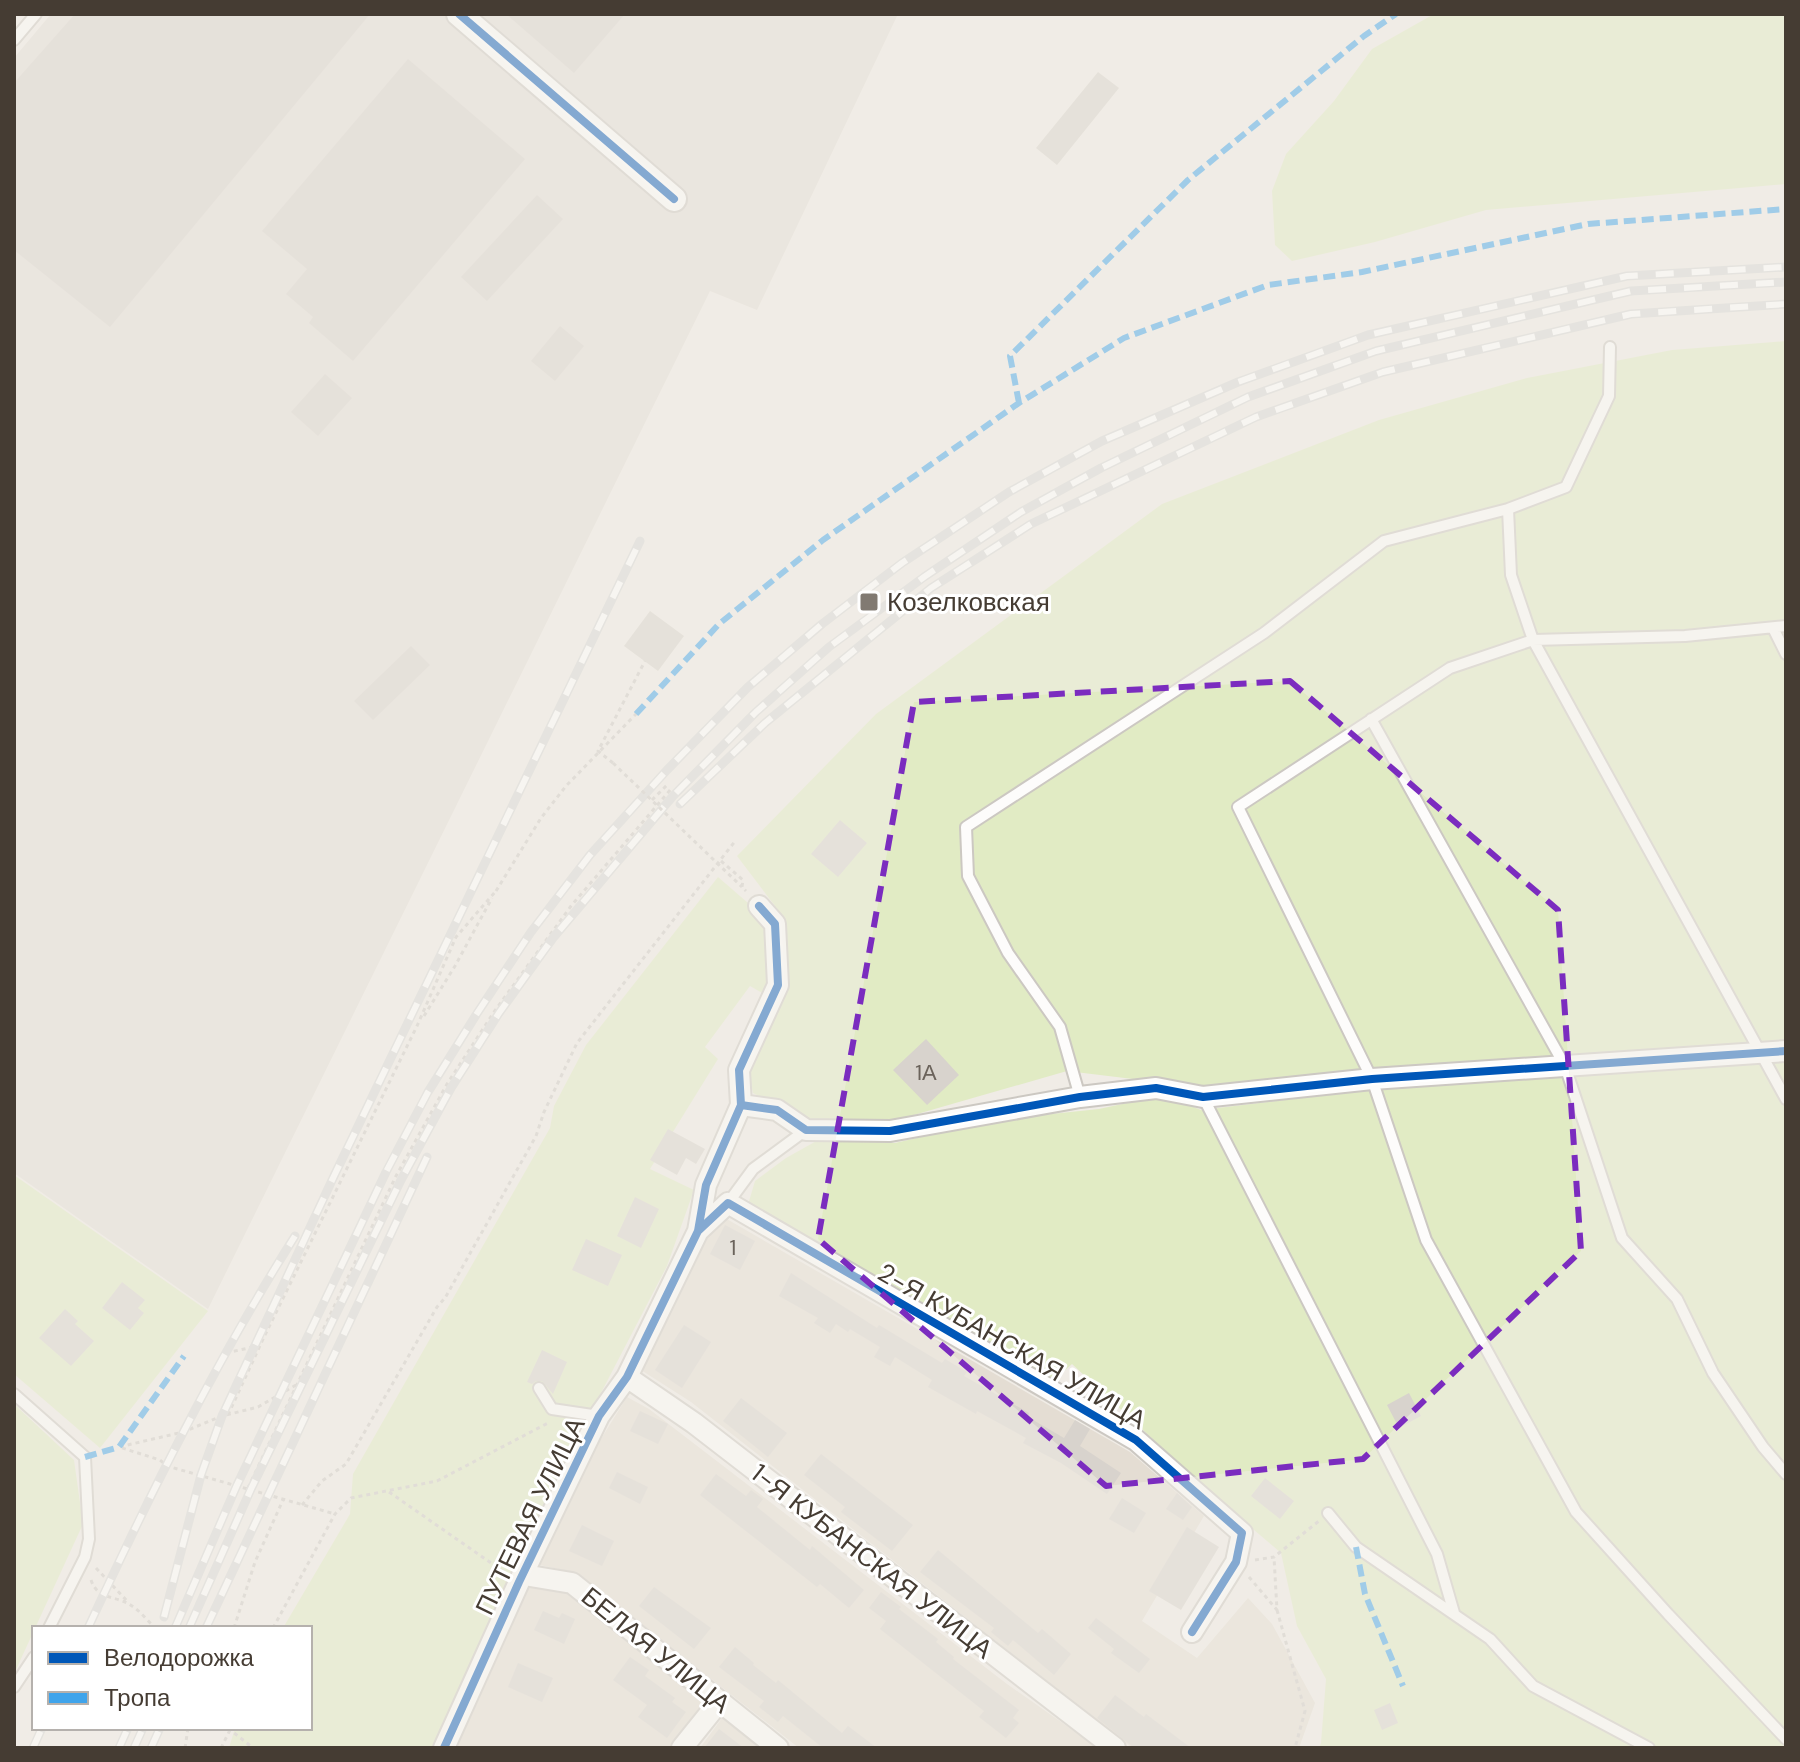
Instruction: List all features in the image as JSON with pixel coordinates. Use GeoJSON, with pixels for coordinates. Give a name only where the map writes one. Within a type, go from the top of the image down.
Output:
{"type":"FeatureCollection","features":[{"type":"Feature","properties":{"kind":"street"},"geometry":{"type":"LineString","coordinates":[[459,14],[674,199]]}},
{"type":"Feature","properties":{"kind":"street","name":"ПУТЕВАЯ УЛИЦА"},"geometry":{"type":"LineString","coordinates":[[444,1748],[599,1416],[627,1377],[698,1231],[706,1185],[741,1105],[739,1070],[778,985],[775,924],[759,906]]}},
{"type":"Feature","properties":{"kind":"street"},"geometry":{"type":"LineString","coordinates":[[741,1105],[777,1110],[806,1130],[890,1131],[1080,1097],[1156,1088],[1203,1097],[1372,1079],[1786,1051]]}},
{"type":"Feature","properties":{"kind":"street"},"geometry":{"type":"LineString","coordinates":[[698,1231],[728,1203]]}},
{"type":"Feature","properties":{"kind":"street","name":"2-Я КУБАНСКАЯ УЛИЦА"},"geometry":{"type":"LineString","coordinates":[[728,1203],[1136,1440],[1242,1533],[1236,1562]]}},
{"type":"Feature","properties":{"kind":"street","name":"1-Я КУБАНСКАЯ УЛИЦА"},"geometry":{"type":"LineString","coordinates":[[627,1377],[694,1423],[1115,1748]]}},
{"type":"Feature","properties":{"kind":"street"},"geometry":{"type":"LineString","coordinates":[[1192,1632],[1236,1562]]}},
{"type":"Feature","properties":{"kind":"street","name":"БЕЛАЯ УЛИЦА"},"geometry":{"type":"LineString","coordinates":[[521,1578],[572,1583],[778,1748]]}},
{"type":"Feature","properties":{"kind":"street"},"geometry":{"type":"LineString","coordinates":[[682,1748],[719,1702]]}},
{"type":"Feature","properties":{"kind":"lane"},"geometry":{"type":"LineString","coordinates":[[14,40],[36,14]]}},
{"type":"Feature","properties":{"kind":"lane"},"geometry":{"type":"LineString","coordinates":[[1080,1097],[1060,1027],[1008,953],[968,876],[966,827],[1264,633],[1384,541],[1508,509],[1566,487],[1609,396],[1610,347]]}},
{"type":"Feature","properties":{"kind":"lane"},"geometry":{"type":"LineString","coordinates":[[1508,509],[1511,575],[1533,640],[1786,1099]]}},
{"type":"Feature","properties":{"kind":"lane"},"geometry":{"type":"LineString","coordinates":[[1786,626],[1685,636],[1533,640],[1450,668],[1238,807],[1372,1079],[1426,1240],[1576,1512],[1786,1739]]}},
{"type":"Feature","properties":{"kind":"lane"},"geometry":{"type":"LineString","coordinates":[[1773,628],[1786,654]]}},
{"type":"Feature","properties":{"kind":"lane"},"geometry":{"type":"LineString","coordinates":[[1371,719],[1565,1066],[1622,1238],[1677,1299],[1713,1373],[1763,1447],[1786,1474]]}},
{"type":"Feature","properties":{"kind":"lane"},"geometry":{"type":"LineString","coordinates":[[1203,1097],[1437,1554],[1454,1613]]}},
{"type":"Feature","properties":{"kind":"lane"},"geometry":{"type":"LineString","coordinates":[[728,1203],[753,1169],[806,1130]]}},
{"type":"Feature","properties":{"kind":"lane"},"geometry":{"type":"LineString","coordinates":[[539,1388],[552,1409],[599,1416]]}},
{"type":"Feature","properties":{"kind":"lane"},"geometry":{"type":"LineString","coordinates":[[14,1394],[85,1457],[89,1539],[85,1557],[50,1626]]}},
{"type":"Feature","properties":{"kind":"lane"},"geometry":{"type":"LineString","coordinates":[[1328,1513],[1356,1547],[1490,1639],[1533,1686],[1649,1748]]}},
{"type":"Feature","properties":{"kind":"lane"},"geometry":{"type":"LineString","coordinates":[[14,1687],[32,1660]]}},
{"type":"Feature","properties":{"kind":"path"},"geometry":{"type":"LineString","coordinates":[[598,751],[645,661]]}},
{"type":"Feature","properties":{"kind":"path"},"geometry":{"type":"LineString","coordinates":[[417,1026],[541,818],[598,751],[636,714]]}},
{"type":"Feature","properties":{"kind":"path"},"geometry":{"type":"LineString","coordinates":[[598,751],[742,887],[743,880],[721,861]]}},
{"type":"Feature","properties":{"kind":"path"},"geometry":{"type":"LineString","coordinates":[[652,800],[667,785]]}},
{"type":"Feature","properties":{"kind":"path"},"geometry":{"type":"LineString","coordinates":[[248,1488],[396,1176],[447,1084],[494,1012],[571,906],[671,789]]}},
{"type":"Feature","properties":{"kind":"path"},"geometry":{"type":"LineString","coordinates":[[302,1505],[322,1481],[346,1464],[445,1298],[536,1136],[577,1043],[736,840]]}},
{"type":"Feature","properties":{"kind":"path"},"geometry":{"type":"LineString","coordinates":[[228,1415],[417,1026],[456,937],[495,892]]}},
{"type":"Feature","properties":{"kind":"path"},"geometry":{"type":"LineString","coordinates":[[226,1353],[253,1347],[264,1337]]}},
{"type":"Feature","properties":{"kind":"path"},"geometry":{"type":"LineString","coordinates":[[297,1385],[258,1407],[183,1432],[119,1447],[160,1460],[167,1466],[335,1514]]}},
{"type":"Feature","properties":{"kind":"path"},"geometry":{"type":"LineString","coordinates":[[274,1626],[335,1514],[351,1498],[437,1481],[569,1413]]}},
{"type":"Feature","properties":{"kind":"path"},"geometry":{"type":"LineString","coordinates":[[389,1492],[521,1578]]}},
{"type":"Feature","properties":{"kind":"path"},"geometry":{"type":"LineString","coordinates":[[235,1626],[255,1562],[283,1500]]}},
{"type":"Feature","properties":{"kind":"path"},"geometry":{"type":"LineString","coordinates":[[1295,1748],[1305,1711],[1277,1610],[1274,1557],[1328,1513]]}},
{"type":"Feature","properties":{"kind":"path"},"geometry":{"type":"LineString","coordinates":[[85,1557],[92,1585],[103,1596],[131,1604]]}},
{"type":"Feature","properties":{"kind":"path"},"geometry":{"type":"LineString","coordinates":[[85,1557],[153,1626]]}},
{"type":"Feature","properties":{"kind":"path"},"geometry":{"type":"LineString","coordinates":[[1236,1562],[1277,1610]]}},
{"type":"Feature","properties":{"kind":"path"},"geometry":{"type":"LineString","coordinates":[[230,1730],[253,1748]]}},
{"type":"Feature","properties":{"kind":"highlighted area"},"geometry":{"type":"Polygon","coordinates":[[[1290,681],[1558,910],[1581,1251],[1363,1459],[1106,1486],[818,1239],[914,702],[1290,681]]]}},
{"type":"Feature","properties":{"kind":"shaded area"},"geometry":{"type":"Polygon","coordinates":[[[51,14],[898,14],[757,310],[710,291],[208,1309],[14,1173],[14,58],[51,14]]]}},
{"type":"Feature","properties":{"kind":"shaded area"},"geometry":{"type":"Polygon","coordinates":[[[725,1218],[1130,1452],[1204,1516],[1142,1621],[1197,1658],[1248,1598],[1272,1624],[1315,1703],[1299,1748],[1132,1748],[691,1402],[641,1370],[704,1237],[725,1218]]]}},
{"type":"Feature","properties":{"kind":"shaded area"},"geometry":{"type":"Polygon","coordinates":[[[627,1397],[649,1409],[1007,1684],[1098,1748],[799,1748],[577,1573],[540,1565],[591,1455],[627,1397]]]}},
{"type":"Feature","properties":{"kind":"shaded area"},"geometry":{"type":"Polygon","coordinates":[[[527,1587],[570,1591],[710,1703],[676,1748],[455,1748],[527,1587]]]}},
{"type":"Feature","properties":{"kind":"shaded area"},"geometry":{"type":"Polygon","coordinates":[[[725,1714],[767,1748],[700,1748],[725,1714]]]}},
{"type":"Feature","properties":{"kind":"green space"},"geometry":{"type":"Polygon","coordinates":[[[1434,14],[1786,14],[1786,184],[1486,210],[1375,242],[1292,261],[1275,245],[1272,191],[1286,154],[1334,101],[1372,49],[1434,14]]]}},
{"type":"Feature","properties":{"kind":"green space"},"geometry":{"type":"Polygon","coordinates":[[[1786,341],[1786,1041],[1207,1088],[1067,1071],[886,1123],[809,1121],[753,1093],[748,1069],[788,975],[775,906],[737,856],[876,714],[1162,504],[1379,420],[1527,378],[1672,350],[1786,341]]]}},
{"type":"Feature","properties":{"kind":"green space"},"geometry":{"type":"Polygon","coordinates":[[[718,877],[762,915],[771,950],[766,995],[750,986],[705,1047],[718,1059],[650,1169],[694,1190],[667,1266],[590,1414],[434,1748],[229,1748],[234,1730],[312,1730],[312,1626],[284,1626],[350,1514],[353,1474],[550,1128],[554,1106],[586,1045],[718,877]]]}},
{"type":"Feature","properties":{"kind":"green space"},"geometry":{"type":"Polygon","coordinates":[[[1786,1062],[1786,1748],[1319,1748],[1326,1679],[1297,1626],[1281,1553],[1213,1495],[1072,1364],[1052,1382],[747,1208],[755,1181],[786,1158],[820,1139],[895,1143],[996,1120],[1099,1109],[1164,1095],[1201,1110],[1385,1088],[1786,1062]]]}},
{"type":"Feature","properties":{"kind":"green space"},"geometry":{"type":"Polygon","coordinates":[[[14,1175],[208,1311],[100,1448],[14,1374],[14,1175]]]}},
{"type":"Feature","properties":{"kind":"green space"},"geometry":{"type":"Polygon","coordinates":[[[14,1404],[74,1460],[83,1524],[36,1626],[32,1626],[32,1635],[14,1674],[14,1404]]]}},
{"type":"Feature","properties":{"kind":"building"},"geometry":{"type":"Polygon","coordinates":[[[75,14],[370,14],[110,327],[14,250],[14,83],[75,14]]]}},
{"type":"Feature","properties":{"kind":"building"},"geometry":{"type":"Polygon","coordinates":[[[506,14],[625,14],[574,73],[506,14]]]}},
{"type":"Feature","properties":{"kind":"building"},"geometry":{"type":"Polygon","coordinates":[[[408,59],[525,159],[353,361],[309,323],[313,317],[286,294],[307,269],[262,231],[408,59]]]}},
{"type":"Feature","properties":{"kind":"building"},"geometry":{"type":"Polygon","coordinates":[[[1098,72],[1119,88],[1057,165],[1036,148],[1098,72]]]}},
{"type":"Feature","properties":{"kind":"building"},"geometry":{"type":"Polygon","coordinates":[[[537,195],[563,219],[487,301],[461,277],[537,195]]]}},
{"type":"Feature","properties":{"kind":"building"},"geometry":{"type":"Polygon","coordinates":[[[560,326],[584,346],[555,381],[531,361],[560,326]]]}},
{"type":"Feature","properties":{"kind":"building"},"geometry":{"type":"Polygon","coordinates":[[[325,374],[352,398],[318,436],[291,412],[325,374]]]}},
{"type":"Feature","properties":{"kind":"building"},"geometry":{"type":"Polygon","coordinates":[[[650,611],[684,636],[658,671],[624,646],[650,611]]]}},
{"type":"Feature","properties":{"kind":"building"},"geometry":{"type":"Polygon","coordinates":[[[411,646],[430,665],[373,720],[354,701],[411,646]]]}},
{"type":"Feature","properties":{"kind":"building"},"geometry":{"type":"Polygon","coordinates":[[[840,820],[867,843],[838,877],[811,854],[840,820]]]}},
{"type":"Feature","properties":{"kind":"building"},"geometry":{"type":"Polygon","coordinates":[[[926,1039],[959,1075],[927,1105],[893,1070],[926,1039]]]}},
{"type":"Feature","properties":{"kind":"building"},"geometry":{"type":"Polygon","coordinates":[[[668,1129],[705,1149],[696,1164],[686,1158],[677,1175],[650,1160],[668,1129]]]}},
{"type":"Feature","properties":{"kind":"building"},"geometry":{"type":"Polygon","coordinates":[[[635,1197],[659,1209],[641,1248],[617,1236],[635,1197]]]}},
{"type":"Feature","properties":{"kind":"building"},"geometry":{"type":"Polygon","coordinates":[[[725,1225],[755,1241],[740,1270],[710,1254],[725,1225]]]}},
{"type":"Feature","properties":{"kind":"building"},"geometry":{"type":"Polygon","coordinates":[[[586,1239],[622,1255],[608,1286],[572,1270],[586,1239]]]}},
{"type":"Feature","properties":{"kind":"building"},"geometry":{"type":"Polygon","coordinates":[[[791,1273],[877,1328],[879,1325],[942,1363],[945,1359],[967,1372],[964,1376],[1029,1413],[1028,1417],[1064,1438],[1075,1420],[1090,1429],[1080,1446],[1121,1473],[1107,1494],[1061,1463],[1023,1443],[1026,1438],[928,1387],[932,1380],[895,1357],[890,1366],[874,1357],[880,1347],[850,1329],[848,1332],[836,1324],[830,1333],[814,1323],[818,1318],[779,1296],[791,1273]]]}},
{"type":"Feature","properties":{"kind":"building"},"geometry":{"type":"Polygon","coordinates":[[[122,1282],[145,1300],[138,1308],[144,1313],[130,1330],[102,1308],[122,1282]]]}},
{"type":"Feature","properties":{"kind":"building"},"geometry":{"type":"Polygon","coordinates":[[[65,1309],[78,1321],[75,1324],[94,1341],[71,1366],[39,1338],[65,1309]]]}},
{"type":"Feature","properties":{"kind":"building"},"geometry":{"type":"Polygon","coordinates":[[[684,1325],[711,1342],[682,1388],[655,1370],[684,1325]]]}},
{"type":"Feature","properties":{"kind":"building"},"geometry":{"type":"Polygon","coordinates":[[[542,1350],[567,1362],[553,1394],[542,1381],[527,1382],[542,1350]]]}},
{"type":"Feature","properties":{"kind":"building"},"geometry":{"type":"Polygon","coordinates":[[[1409,1393],[1421,1416],[1399,1428],[1387,1405],[1409,1393]]]}},
{"type":"Feature","properties":{"kind":"building"},"geometry":{"type":"Polygon","coordinates":[[[741,1398],[787,1433],[768,1457],[723,1421],[741,1398]]]}},
{"type":"Feature","properties":{"kind":"building"},"geometry":{"type":"Polygon","coordinates":[[[640,1411],[668,1424],[658,1444],[630,1431],[640,1411]]]}},
{"type":"Feature","properties":{"kind":"building"},"geometry":{"type":"Polygon","coordinates":[[[821,1454],[913,1525],[892,1551],[841,1512],[845,1507],[804,1475],[821,1454]]]}},
{"type":"Feature","properties":{"kind":"building"},"geometry":{"type":"Polygon","coordinates":[[[617,1472],[648,1487],[640,1504],[609,1488],[617,1472]]]}},
{"type":"Feature","properties":{"kind":"building"},"geometry":{"type":"Polygon","coordinates":[[[716,1474],[746,1496],[751,1490],[763,1499],[757,1507],[810,1550],[812,1546],[864,1590],[849,1608],[820,1584],[817,1587],[700,1495],[716,1474]]]}},
{"type":"Feature","properties":{"kind":"building"},"geometry":{"type":"Polygon","coordinates":[[[1265,1478],[1294,1501],[1280,1519],[1251,1496],[1265,1478]]]}},
{"type":"Feature","properties":{"kind":"building"},"geometry":{"type":"Polygon","coordinates":[[[1177,1493],[1192,1507],[1183,1520],[1166,1509],[1177,1493]]]}},
{"type":"Feature","properties":{"kind":"building"},"geometry":{"type":"Polygon","coordinates":[[[1122,1498],[1146,1513],[1134,1533],[1109,1519],[1122,1498]]]}},
{"type":"Feature","properties":{"kind":"building"},"geometry":{"type":"Polygon","coordinates":[[[582,1525],[614,1541],[602,1566],[569,1551],[582,1525]]]}},
{"type":"Feature","properties":{"kind":"building"},"geometry":{"type":"Polygon","coordinates":[[[1187,1527],[1219,1547],[1181,1610],[1149,1591],[1187,1527]]]}},
{"type":"Feature","properties":{"kind":"building"},"geometry":{"type":"Polygon","coordinates":[[[938,1550],[1038,1633],[1042,1629],[1071,1654],[1054,1675],[1013,1640],[1008,1646],[991,1632],[994,1628],[920,1572],[938,1550]]]}},
{"type":"Feature","properties":{"kind":"building"},"geometry":{"type":"Polygon","coordinates":[[[654,1587],[711,1628],[694,1649],[639,1606],[654,1587]]]}},
{"type":"Feature","properties":{"kind":"building"},"geometry":{"type":"Polygon","coordinates":[[[881,1592],[938,1639],[936,1642],[953,1659],[1019,1710],[1013,1718],[1019,1723],[1006,1738],[979,1717],[984,1711],[880,1629],[886,1621],[869,1608],[881,1592]]]}},
{"type":"Feature","properties":{"kind":"building"},"geometry":{"type":"Polygon","coordinates":[[[543,1611],[559,1618],[562,1613],[575,1619],[564,1644],[534,1630],[543,1611]]]}},
{"type":"Feature","properties":{"kind":"building"},"geometry":{"type":"Polygon","coordinates":[[[1096,1618],[1150,1659],[1139,1673],[1111,1653],[1114,1649],[1088,1628],[1096,1618]]]}},
{"type":"Feature","properties":{"kind":"building"},"geometry":{"type":"Polygon","coordinates":[[[735,1647],[753,1665],[776,1683],[778,1680],[842,1733],[848,1726],[877,1748],[823,1748],[783,1716],[778,1722],[759,1707],[764,1701],[719,1667],[735,1647]]]}},
{"type":"Feature","properties":{"kind":"building"},"geometry":{"type":"Polygon","coordinates":[[[630,1657],[649,1670],[645,1676],[675,1698],[672,1702],[686,1712],[667,1738],[638,1717],[647,1705],[613,1680],[630,1657]]]}},
{"type":"Feature","properties":{"kind":"building"},"geometry":{"type":"Polygon","coordinates":[[[518,1663],[553,1678],[542,1702],[508,1687],[518,1663]]]}},
{"type":"Feature","properties":{"kind":"building"},"geometry":{"type":"Polygon","coordinates":[[[1115,1695],[1191,1748],[1134,1748],[1097,1718],[1115,1695]]]}},
{"type":"Feature","properties":{"kind":"building"},"geometry":{"type":"Polygon","coordinates":[[[1390,1703],[1398,1723],[1382,1730],[1374,1710],[1390,1703]]]}},
{"type":"Feature","properties":{"kind":"building"},"geometry":{"type":"Polygon","coordinates":[[[719,1729],[744,1748],[704,1748],[719,1729]]]}},
{"type":"Feature","properties":{"kind":"railway"},"geometry":{"type":"LineString","coordinates":[[176,1626],[237,1485],[386,1172],[428,1092],[476,1015],[531,932],[590,855],[748,687],[822,624],[902,563],[1009,492],[1102,441],[1238,382],[1368,335],[1627,276],[1786,267]]}},
{"type":"Feature","properties":{"kind":"railway"},"geometry":{"type":"LineString","coordinates":[[190,1626],[251,1489],[401,1180],[451,1088],[499,1013],[553,938],[673,796],[756,712],[829,647],[924,577],[1021,512],[1101,468],[1248,397],[1376,351],[1631,291],[1786,282]]}},
{"type":"Feature","properties":{"kind":"railway"},"geometry":{"type":"LineString","coordinates":[[680,804],[765,723],[931,588],[1031,524],[1256,417],[1383,372],[1631,314],[1786,304]]}},
{"type":"Feature","properties":{"kind":"railway"},"geometry":{"type":"LineString","coordinates":[[164,1617],[201,1475],[222,1416],[640,541]]}},
{"type":"Feature","properties":{"kind":"railway"},"geometry":{"type":"LineString","coordinates":[[207,1626],[427,1157]]}},
{"type":"Feature","properties":{"kind":"railway"},"geometry":{"type":"LineString","coordinates":[[89,1626],[185,1429],[238,1331],[295,1236]]}},
{"type":"Feature","properties":{"kind":"railway"},"geometry":{"type":"LineString","coordinates":[[33,1748],[41,1730]]}},
{"type":"Feature","properties":{"kind":"railway"},"geometry":{"type":"LineString","coordinates":[[119,1748],[127,1730]]}},
{"type":"Feature","properties":{"kind":"railway"},"geometry":{"type":"LineString","coordinates":[[134,1748],[142,1730]]}},
{"type":"Feature","properties":{"kind":"railway"},"geometry":{"type":"LineString","coordinates":[[151,1748],[159,1730]]}},
{"type":"Feature","properties":{"kind":"marked path"},"geometry":{"type":"LineString","coordinates":[[1019,403],[1010,356],[1188,180],[1364,36],[1396,14]]}},
{"type":"Feature","properties":{"kind":"marked path"},"geometry":{"type":"LineString","coordinates":[[636,714],[719,624],[823,540],[1019,403],[1124,338],[1268,285],[1362,272],[1588,224],[1786,209]]}},
{"type":"Feature","properties":{"kind":"marked path"},"geometry":{"type":"LineString","coordinates":[[85,1457],[119,1447],[184,1356]]}},
{"type":"Feature","properties":{"kind":"marked path"},"geometry":{"type":"LineString","coordinates":[[1356,1547],[1365,1594],[1403,1686]]}},
{"type":"Feature","properties":{"kind":"cycle path"},"geometry":{"type":"LineString","coordinates":[[459,14],[674,199]]}},
{"type":"Feature","properties":{"kind":"cycle path"},"geometry":{"type":"LineString","coordinates":[[444,1748],[599,1416],[627,1377],[698,1231],[706,1185],[741,1105],[739,1070],[778,985],[775,924],[759,906]]}},
{"type":"Feature","properties":{"kind":"cycle path"},"geometry":{"type":"LineString","coordinates":[[741,1105],[777,1110],[806,1130],[890,1131],[1080,1097],[1156,1088],[1203,1097],[1372,1079],[1786,1051]]}},
{"type":"Feature","properties":{"kind":"cycle path"},"geometry":{"type":"LineString","coordinates":[[698,1231],[728,1203],[1136,1440],[1242,1533],[1236,1562],[1192,1632]]}},
{"type":"Feature","properties":{"kind":"place","name":"Козелковская"},"geometry":{"type":"Point","coordinates":[869,602]}}]}
